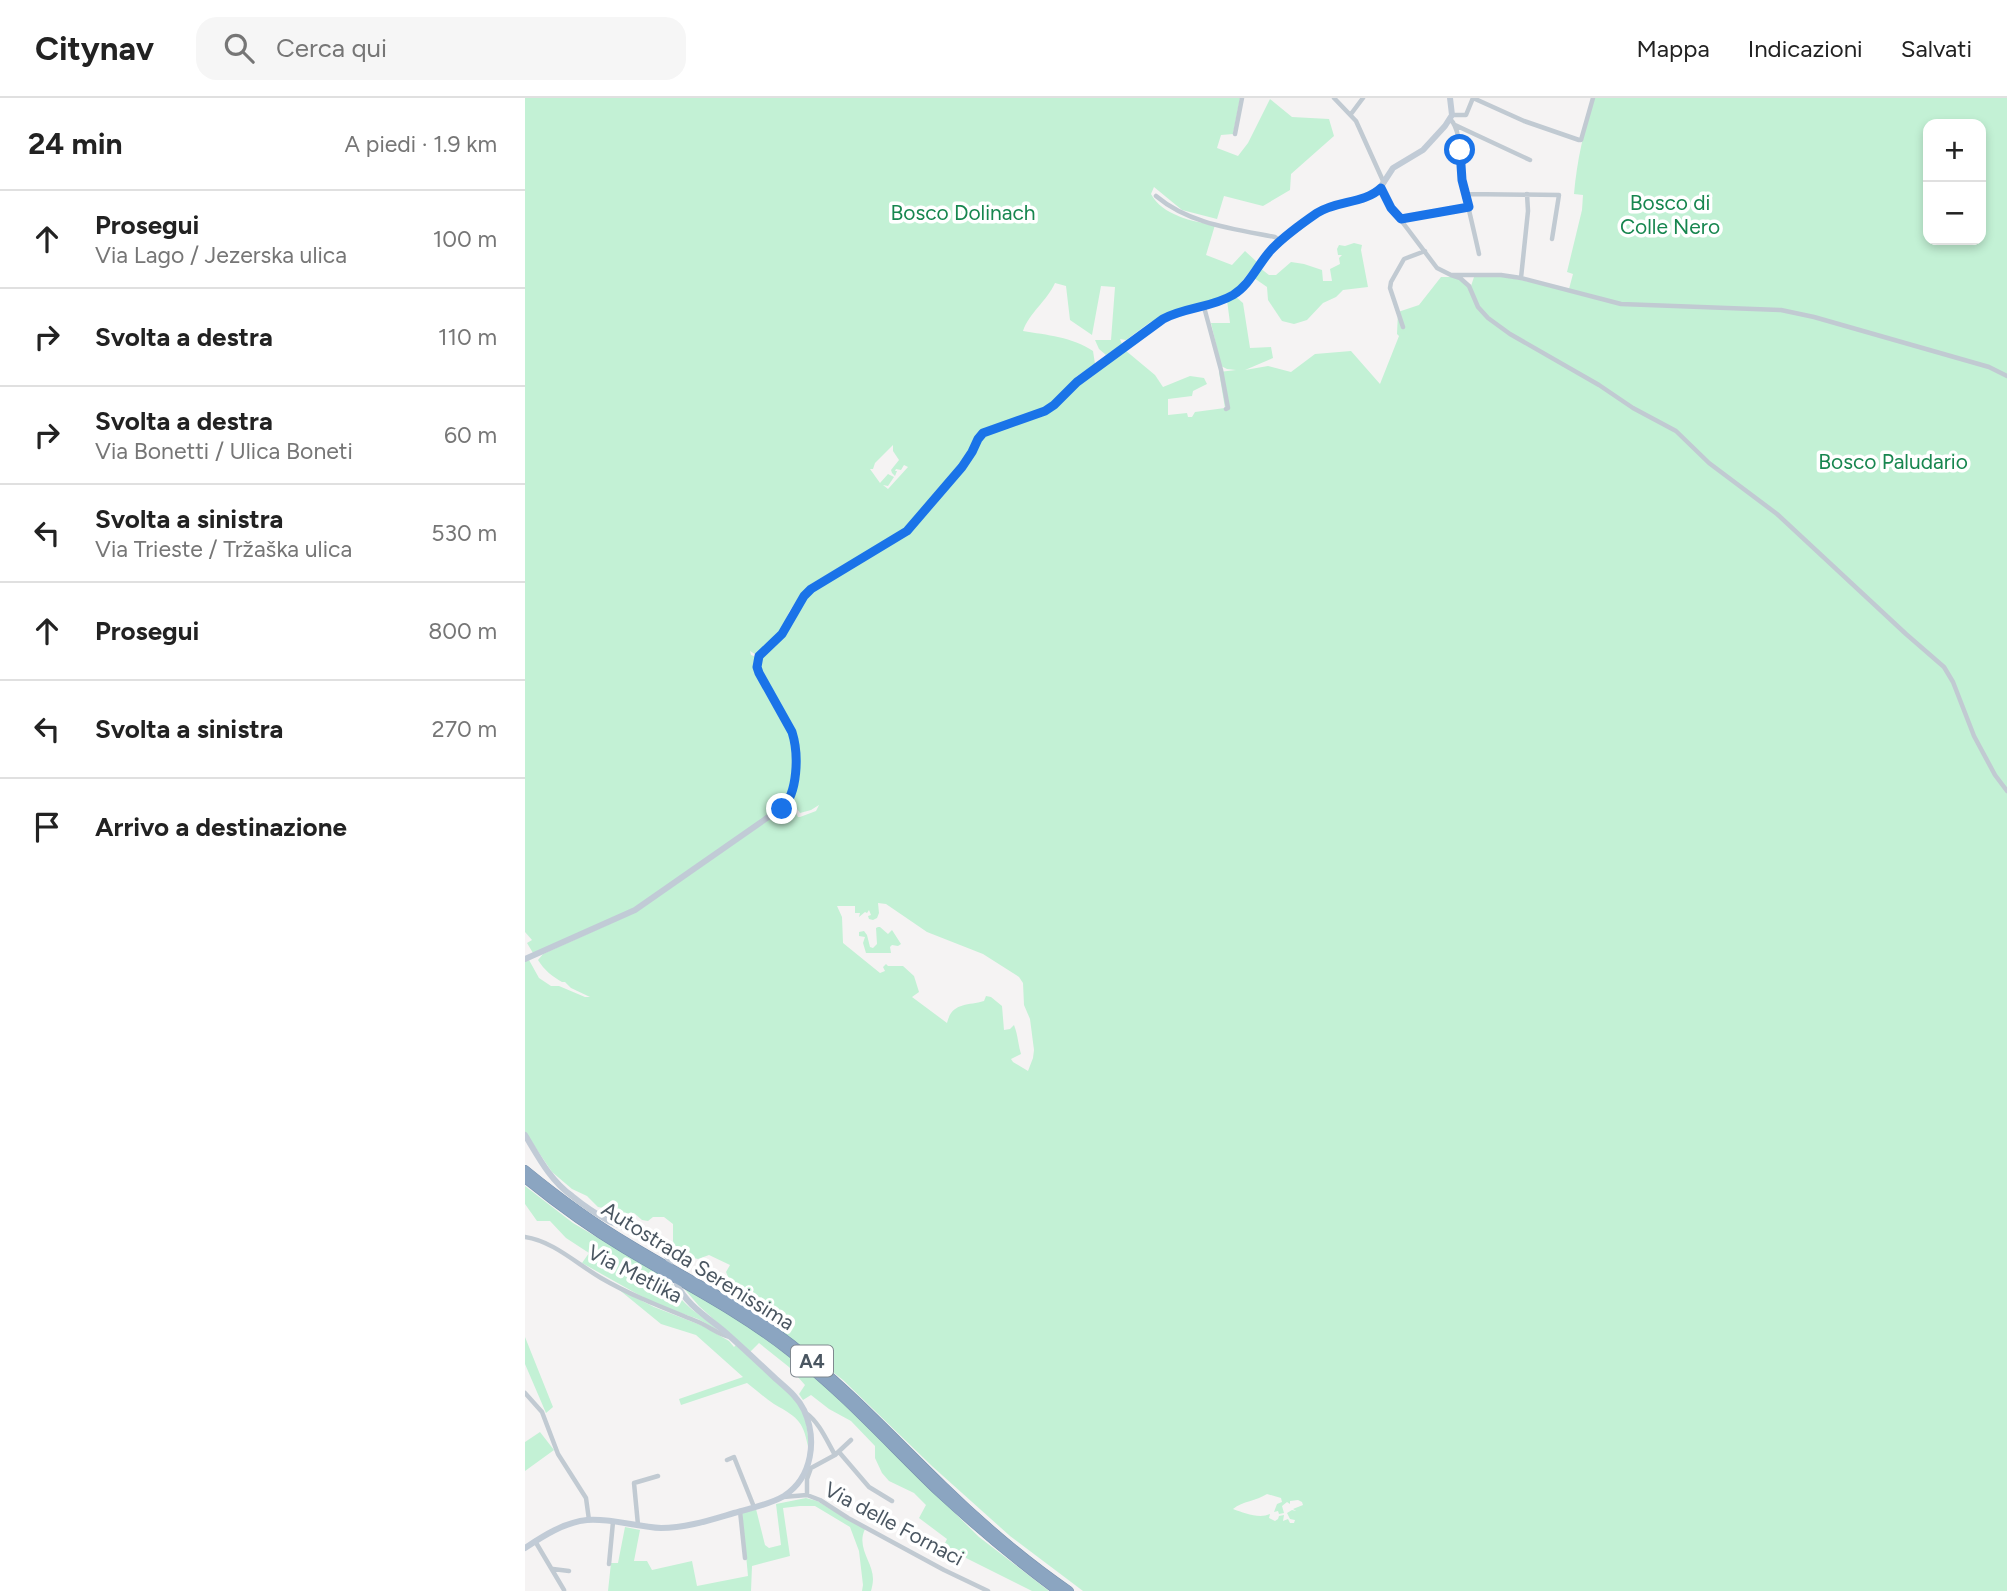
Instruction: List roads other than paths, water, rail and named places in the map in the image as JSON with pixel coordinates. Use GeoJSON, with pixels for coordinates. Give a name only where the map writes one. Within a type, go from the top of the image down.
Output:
{"type":"FeatureCollection","features":[{"type":"Feature","properties":{"kind":"highway","name":"Autostrada Serenissima"},"geometry":{"type":"LineString","coordinates":[[525,1170],[601,1227],[740,1308],[789,1342],[855,1397],[982,1521],[1069,1591]]}},
{"type":"Feature","properties":{"kind":"highway","name":"Autostrada Serenissima"},"geometry":{"type":"LineString","coordinates":[[525,1178],[598,1233],[737,1314],[793,1354],[850,1402],[977,1526],[1058,1591]]}},
{"type":"Feature","properties":{"kind":"street"},"geometry":{"type":"LineString","coordinates":[[1235,134],[1242,98]]}},
{"type":"Feature","properties":{"kind":"street"},"geometry":{"type":"LineString","coordinates":[[1333,98],[1351,114],[1363,134],[1391,208],[1437,268],[1461,278],[1469,286],[1478,307],[1510,334],[1676,431],[1709,463],[1777,514],[1944,667],[1953,682],[1974,736],[2007,791]]}},
{"type":"Feature","properties":{"kind":"street"},"geometry":{"type":"LineString","coordinates":[[1351,114],[1363,98]]}},
{"type":"Feature","properties":{"kind":"street"},"geometry":{"type":"LineString","coordinates":[[1450,98],[1452,120],[1460,150],[1462,180],[1479,254]]}},
{"type":"Feature","properties":{"kind":"street"},"geometry":{"type":"LineString","coordinates":[[528,958],[635,911],[787,804],[793,789],[795,741],[759,673],[759,656],[782,634],[811,589],[897,537],[915,522],[968,459],[980,436],[1045,411],[1077,382],[1170,315],[1205,307],[1233,295],[1280,241],[1319,212],[1369,197],[1383,185],[1393,168],[1423,150],[1452,120],[1465,115],[1473,98],[1524,121],[1581,140],[1593,98]]}},
{"type":"Feature","properties":{"kind":"street"},"geometry":{"type":"LineString","coordinates":[[1452,120],[1530,160]]}},
{"type":"Feature","properties":{"kind":"street"},"geometry":{"type":"LineString","coordinates":[[1466,194],[1559,195],[1552,239]]}},
{"type":"Feature","properties":{"kind":"street"},"geometry":{"type":"LineString","coordinates":[[1521,278],[1528,211],[1527,194]]}},
{"type":"Feature","properties":{"kind":"street"},"geometry":{"type":"LineString","coordinates":[[1156,197],[1188,216],[1275,237],[1280,241]]}},
{"type":"Feature","properties":{"kind":"street"},"geometry":{"type":"LineString","coordinates":[[1401,219],[1469,207]]}},
{"type":"Feature","properties":{"kind":"street"},"geometry":{"type":"LineString","coordinates":[[1403,327],[1390,288],[1391,282],[1404,259],[1425,251]]}},
{"type":"Feature","properties":{"kind":"street"},"geometry":{"type":"LineString","coordinates":[[1451,275],[1501,275],[1521,278],[1621,304],[1789,312],[1989,367],[2007,376]]}},
{"type":"Feature","properties":{"kind":"street"},"geometry":{"type":"LineString","coordinates":[[1469,286],[1470,276]]}},
{"type":"Feature","properties":{"kind":"street"},"geometry":{"type":"LineString","coordinates":[[1205,307],[1221,370],[1227,408]]}},
{"type":"Feature","properties":{"kind":"street"},"geometry":{"type":"LineString","coordinates":[[525,1135],[541,1163],[560,1186],[608,1220],[649,1237],[664,1249],[670,1263]]}},
{"type":"Feature","properties":{"kind":"street","name":"Via Metlika"},"geometry":{"type":"LineString","coordinates":[[525,1237],[546,1243],[602,1279],[658,1307],[705,1325],[719,1335],[731,1337]]}},
{"type":"Feature","properties":{"kind":"street"},"geometry":{"type":"LineString","coordinates":[[525,1548],[561,1528],[589,1520],[638,1526],[678,1527],[740,1511],[782,1496],[804,1474],[810,1457],[811,1436],[798,1399],[685,1297],[677,1284]]}},
{"type":"Feature","properties":{"kind":"street"},"geometry":{"type":"LineString","coordinates":[[525,1393],[543,1412],[558,1454],[586,1498],[589,1520]]}},
{"type":"Feature","properties":{"kind":"street"},"geometry":{"type":"LineString","coordinates":[[805,1413],[810,1415],[837,1453],[869,1487],[892,1501]]}},
{"type":"Feature","properties":{"kind":"street"},"geometry":{"type":"LineString","coordinates":[[807,1495],[807,1479],[811,1468],[837,1453],[851,1440]]}},
{"type":"Feature","properties":{"kind":"street"},"geometry":{"type":"LineString","coordinates":[[727,1460],[734,1457],[754,1507]]}},
{"type":"Feature","properties":{"kind":"street"},"geometry":{"type":"LineString","coordinates":[[638,1526],[634,1483],[658,1476]]}},
{"type":"Feature","properties":{"kind":"street","name":"Via delle Fornaci"},"geometry":{"type":"LineString","coordinates":[[782,1496],[807,1495],[820,1500],[988,1591]]}},
{"type":"Feature","properties":{"kind":"street"},"geometry":{"type":"LineString","coordinates":[[740,1511],[745,1558]]}},
{"type":"Feature","properties":{"kind":"street"},"geometry":{"type":"LineString","coordinates":[[609,1564],[613,1521]]}},
{"type":"Feature","properties":{"kind":"street"},"geometry":{"type":"LineString","coordinates":[[535,1541],[564,1590]]}},
{"type":"Feature","properties":{"kind":"street"},"geometry":{"type":"LineString","coordinates":[[552,1569],[569,1571]]}},
{"type":"Feature","properties":{"kind":"park label","name":"Bosco Dolinach"},"geometry":{"type":"Point","coordinates":[963,213]}},
{"type":"Feature","properties":{"kind":"park label","name":"Bosco di Colle Nero"},"geometry":{"type":"Point","coordinates":[1670,215]}},
{"type":"Feature","properties":{"kind":"park label","name":"Bosco Paludario"},"geometry":{"type":"Point","coordinates":[1893,462]}}]}
